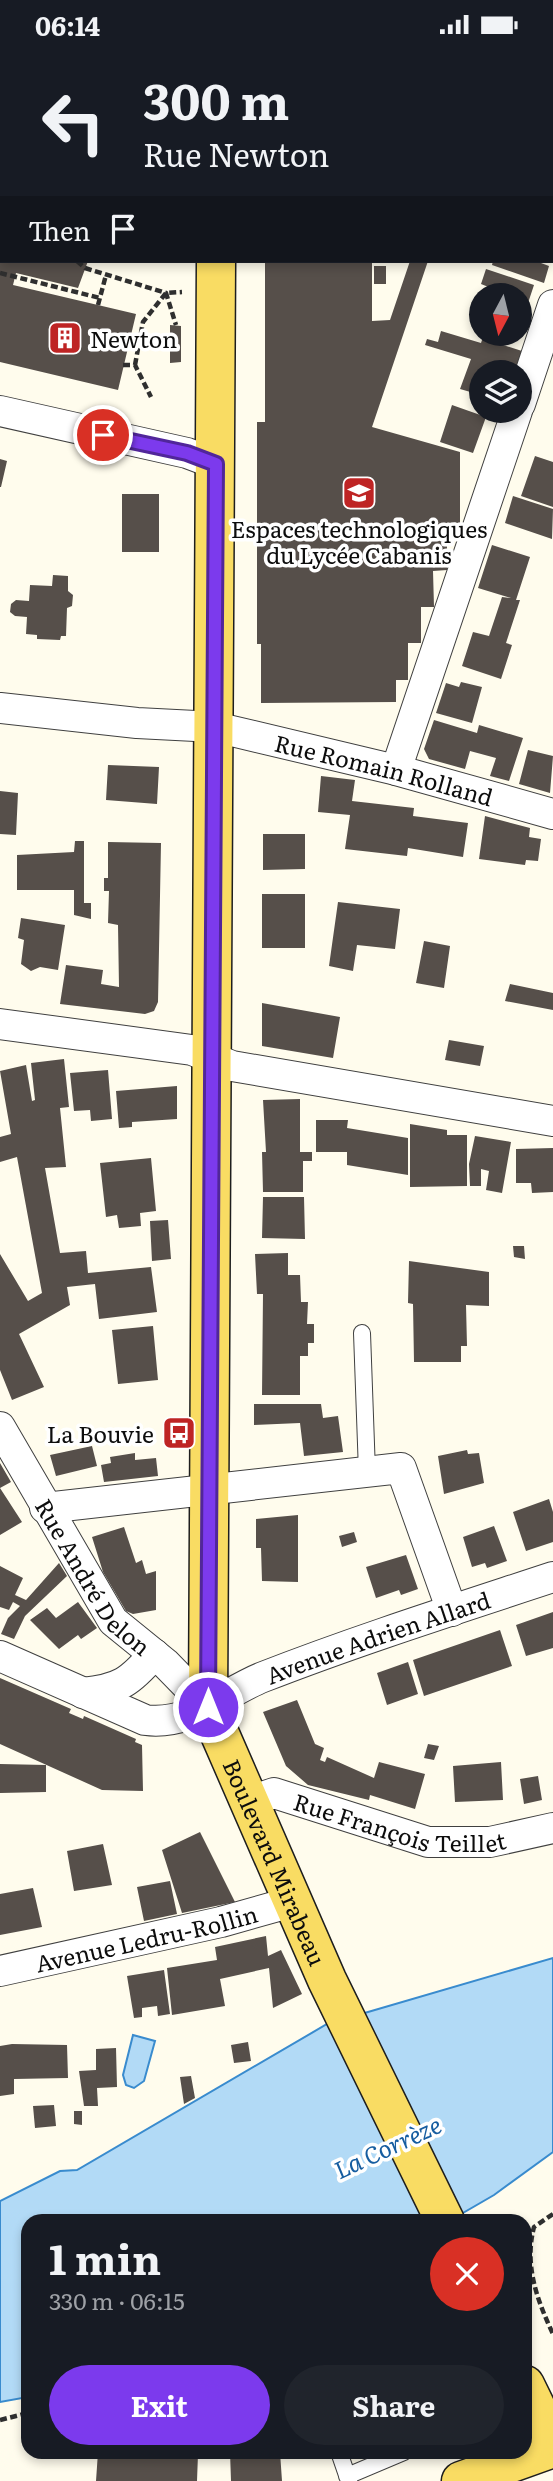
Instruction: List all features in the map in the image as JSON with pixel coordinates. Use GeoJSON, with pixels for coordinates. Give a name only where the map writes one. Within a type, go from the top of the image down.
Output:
{"type":"FeatureCollection","features":[{"type":"Feature","properties":{"kind":"main road"},"geometry":{"type":"LineString","coordinates":[[208,1707],[216,263]]}},
{"type":"Feature","properties":{"kind":"main road","name":"Boulevard Mirabeau"},"geometry":{"type":"LineString","coordinates":[[208,1707],[327,1980],[442,2214]]}},
{"type":"Feature","properties":{"kind":"main road"},"geometry":{"type":"LineString","coordinates":[[532,2399],[553,2442]]}},
{"type":"Feature","properties":{"kind":"main road"},"geometry":{"type":"LineString","coordinates":[[532,2456],[553,2448]]}},
{"type":"Feature","properties":{"kind":"main road"},"geometry":{"type":"LineString","coordinates":[[461,2481],[522,2459]]}},
{"type":"Feature","properties":{"kind":"street"},"geometry":{"type":"LineString","coordinates":[[532,368],[553,305]]}},
{"type":"Feature","properties":{"kind":"street"},"geometry":{"type":"LineString","coordinates":[[0,411],[163,439],[216,464]]}},
{"type":"Feature","properties":{"kind":"street"},"geometry":{"type":"LineString","coordinates":[[396,770],[513,423]]}},
{"type":"Feature","properties":{"kind":"street","name":"Rue Romain Rolland"},"geometry":{"type":"LineString","coordinates":[[0,708],[137,723],[215,727],[396,770],[553,814]]}},
{"type":"Feature","properties":{"kind":"street"},"geometry":{"type":"LineString","coordinates":[[0,1024],[192,1050],[232,1066],[553,1121]]}},
{"type":"Feature","properties":{"kind":"street","name":"Rue André Delon"},"geometry":{"type":"LineString","coordinates":[[0,1427],[113,1621],[154,1654],[208,1707]]}},
{"type":"Feature","properties":{"kind":"street"},"geometry":{"type":"LineString","coordinates":[[45,1508],[401,1468],[452,1611]]}},
{"type":"Feature","properties":{"kind":"street","name":"Avenue Adrien Allard"},"geometry":{"type":"LineString","coordinates":[[0,1656],[145,1720],[166,1723],[208,1707],[260,1678],[553,1577]]}},
{"type":"Feature","properties":{"kind":"street"},"geometry":{"type":"LineString","coordinates":[[83,1693],[114,1690],[135,1676],[154,1654]]}},
{"type":"Feature","properties":{"kind":"street","name":"Rue François Teillet"},"geometry":{"type":"LineString","coordinates":[[248,1802],[274,1793],[428,1842],[490,1842],[553,1828]]}},
{"type":"Feature","properties":{"kind":"street","name":"Avenue Ledru-Rollin"},"geometry":{"type":"LineString","coordinates":[[0,1971],[221,1922],[292,1902]]}},
{"type":"Feature","properties":{"kind":"lane"},"geometry":{"type":"LineString","coordinates":[[362,1333],[367,1472]]}},
{"type":"Feature","properties":{"kind":"lane"},"geometry":{"type":"LineString","coordinates":[[341,2459],[348,2479],[389,2459]]}},
{"type":"Feature","properties":{"kind":"path"},"geometry":{"type":"LineString","coordinates":[[79,263],[85,268],[166,293],[181,292]]}},
{"type":"Feature","properties":{"kind":"path"},"geometry":{"type":"LineString","coordinates":[[0,273],[100,298]]}},
{"type":"Feature","properties":{"kind":"path"},"geometry":{"type":"LineString","coordinates":[[98,305],[106,275]]}},
{"type":"Feature","properties":{"kind":"path"},"geometry":{"type":"LineString","coordinates":[[166,293],[176,325]]}},
{"type":"Feature","properties":{"kind":"path"},"geometry":{"type":"LineString","coordinates":[[151,397],[135,365],[143,323],[166,293]]}},
{"type":"Feature","properties":{"kind":"path"},"geometry":{"type":"LineString","coordinates":[[124,365],[135,365]]}},
{"type":"Feature","properties":{"kind":"path"},"geometry":{"type":"LineString","coordinates":[[532,2253],[534,2227],[553,2214]]}},
{"type":"Feature","properties":{"kind":"path"},"geometry":{"type":"LineString","coordinates":[[532,2271],[538,2302],[553,2333]]}},
{"type":"Feature","properties":{"kind":"path"},"geometry":{"type":"LineString","coordinates":[[0,2420],[21,2415]]}},
{"type":"Feature","properties":{"kind":"water","name":"La Corrèze"},"geometry":{"type":"Polygon","coordinates":[[[553,1958],[553,2152],[494,2195],[461,2214],[21,2214],[21,2398],[0,2402],[0,2201],[60,2171],[77,2170],[327,2024],[553,1958]]]}},
{"type":"Feature","properties":{"kind":"water"},"geometry":{"type":"Polygon","coordinates":[[[133,2035],[155,2041],[144,2081],[134,2088],[126,2085],[123,2075],[133,2035]]]}},
{"type":"Feature","properties":{"kind":"building","name":"Newton"},"geometry":{"type":"Polygon","coordinates":[[[0,263],[87,263],[78,288],[16,273],[13,285],[136,314],[118,390],[0,362],[0,263]]]}},
{"type":"Feature","properties":{"kind":"building","name":"Espaces technologiques du Lycée Cabanis"},"geometry":{"type":"Polygon","coordinates":[[[265,263],[372,263],[372,321],[390,320],[409,263],[427,263],[372,427],[460,452],[460,534],[447,534],[447,570],[433,571],[434,607],[421,607],[421,643],[408,643],[408,680],[396,680],[396,702],[261,703],[261,644],[257,644],[257,422],[265,422],[265,263]]]}},
{"type":"Feature","properties":{"kind":"building"},"geometry":{"type":"Polygon","coordinates":[[[541,263],[549,266],[544,283],[492,265],[541,263]]]}},
{"type":"Feature","properties":{"kind":"building"},"geometry":{"type":"Polygon","coordinates":[[[374,266],[386,266],[386,284],[374,284],[374,266]]]}},
{"type":"Feature","properties":{"kind":"building"},"geometry":{"type":"Polygon","coordinates":[[[486,269],[528,283],[481,283],[486,269]]]}},
{"type":"Feature","properties":{"kind":"building"},"geometry":{"type":"Polygon","coordinates":[[[170,325],[181,326],[181,362],[170,363],[170,325]]]}},
{"type":"Feature","properties":{"kind":"building"},"geometry":{"type":"Polygon","coordinates":[[[441,331],[469,339],[469,347],[509,347],[522,351],[519,360],[471,360],[425,345],[427,339],[438,342],[441,331]]]}},
{"type":"Feature","properties":{"kind":"building"},"geometry":{"type":"Polygon","coordinates":[[[469,364],[469,392],[460,389],[469,364]]]}},
{"type":"Feature","properties":{"kind":"building"},"geometry":{"type":"Polygon","coordinates":[[[452,405],[469,411],[469,423],[484,423],[473,453],[440,442],[452,405]]]}},
{"type":"Feature","properties":{"kind":"building"},"geometry":{"type":"Polygon","coordinates":[[[535,456],[553,462],[553,507],[521,496],[535,456]]]}},
{"type":"Feature","properties":{"kind":"building"},"geometry":{"type":"Polygon","coordinates":[[[0,459],[7,461],[1,487],[0,487],[0,459]]]}},
{"type":"Feature","properties":{"kind":"building"},"geometry":{"type":"Polygon","coordinates":[[[122,494],[159,494],[159,552],[122,552],[122,494]]]}},
{"type":"Feature","properties":{"kind":"building"},"geometry":{"type":"Polygon","coordinates":[[[513,496],[553,509],[552,539],[505,523],[513,496]]]}},
{"type":"Feature","properties":{"kind":"building"},"geometry":{"type":"Polygon","coordinates":[[[492,545],[530,557],[516,600],[520,600],[506,643],[512,645],[501,679],[462,666],[473,632],[489,636],[502,597],[511,598],[478,588],[492,545]]]}},
{"type":"Feature","properties":{"kind":"building"},"geometry":{"type":"Polygon","coordinates":[[[53,575],[68,576],[68,591],[73,595],[72,606],[67,608],[66,636],[61,636],[60,640],[37,639],[37,635],[26,634],[27,617],[15,616],[10,612],[11,604],[16,600],[29,601],[30,585],[52,586],[53,575]]]}},
{"type":"Feature","properties":{"kind":"building"},"geometry":{"type":"Polygon","coordinates":[[[461,682],[482,687],[472,723],[436,713],[446,683],[459,687],[461,682]]]}},
{"type":"Feature","properties":{"kind":"building"},"geometry":{"type":"Polygon","coordinates":[[[434,720],[477,733],[479,725],[523,738],[509,781],[490,776],[496,758],[470,751],[465,769],[429,759],[424,749],[434,720]]]}},
{"type":"Feature","properties":{"kind":"building"},"geometry":{"type":"Polygon","coordinates":[[[528,750],[553,756],[550,793],[519,784],[528,750]]]}},
{"type":"Feature","properties":{"kind":"building"},"geometry":{"type":"Polygon","coordinates":[[[108,765],[159,767],[157,804],[106,800],[108,765]]]}},
{"type":"Feature","properties":{"kind":"building"},"geometry":{"type":"Polygon","coordinates":[[[321,776],[355,780],[352,801],[414,808],[413,816],[468,823],[463,857],[408,848],[407,856],[345,849],[350,815],[318,812],[321,776]]]}},
{"type":"Feature","properties":{"kind":"building"},"geometry":{"type":"Polygon","coordinates":[[[0,791],[18,793],[16,835],[0,834],[0,791]]]}},
{"type":"Feature","properties":{"kind":"building"},"geometry":{"type":"Polygon","coordinates":[[[485,816],[530,828],[529,837],[541,839],[538,861],[526,860],[525,865],[479,859],[485,816]]]}},
{"type":"Feature","properties":{"kind":"building"},"geometry":{"type":"Polygon","coordinates":[[[263,834],[305,834],[305,869],[263,870],[263,834]]]}},
{"type":"Feature","properties":{"kind":"building"},"geometry":{"type":"Polygon","coordinates":[[[75,841],[84,841],[84,903],[91,903],[91,919],[74,915],[74,890],[17,890],[17,855],[74,852],[75,841]]]}},
{"type":"Feature","properties":{"kind":"building"},"geometry":{"type":"Polygon","coordinates":[[[108,842],[161,843],[158,1002],[154,1011],[145,1014],[60,1004],[66,965],[103,970],[101,984],[119,987],[118,925],[108,923],[109,891],[104,891],[104,878],[108,878],[108,842]]]}},
{"type":"Feature","properties":{"kind":"building"},"geometry":{"type":"Polygon","coordinates":[[[262,894],[305,894],[305,948],[262,948],[262,894]]]}},
{"type":"Feature","properties":{"kind":"building"},"geometry":{"type":"Polygon","coordinates":[[[338,902],[400,909],[395,949],[357,945],[353,971],[329,966],[338,902]]]}},
{"type":"Feature","properties":{"kind":"building"},"geometry":{"type":"Polygon","coordinates":[[[21,918],[65,925],[58,970],[40,967],[31,971],[21,964],[24,940],[18,938],[21,918]]]}},
{"type":"Feature","properties":{"kind":"building"},"geometry":{"type":"Polygon","coordinates":[[[424,941],[450,946],[444,988],[416,983],[424,941]]]}},
{"type":"Feature","properties":{"kind":"building"},"geometry":{"type":"Polygon","coordinates":[[[510,984],[553,993],[553,1010],[505,1001],[510,984]]]}},
{"type":"Feature","properties":{"kind":"building"},"geometry":{"type":"Polygon","coordinates":[[[262,1003],[340,1017],[333,1058],[262,1046],[262,1003]]]}},
{"type":"Feature","properties":{"kind":"building"},"geometry":{"type":"Polygon","coordinates":[[[449,1040],[484,1046],[480,1066],[445,1060],[449,1040]]]}},
{"type":"Feature","properties":{"kind":"building"},"geometry":{"type":"Polygon","coordinates":[[[64,1059],[69,1107],[60,1108],[66,1167],[45,1168],[60,1253],[86,1251],[88,1273],[151,1267],[157,1312],[99,1319],[95,1284],[67,1287],[70,1305],[19,1334],[44,1387],[12,1400],[0,1370],[0,1254],[28,1301],[42,1293],[17,1157],[0,1162],[0,1137],[11,1134],[0,1071],[26,1065],[32,1101],[35,1100],[31,1063],[64,1059]]]}},
{"type":"Feature","properties":{"kind":"building"},"geometry":{"type":"Polygon","coordinates":[[[108,1070],[112,1119],[91,1121],[90,1110],[74,1111],[70,1073],[108,1070]]]}},
{"type":"Feature","properties":{"kind":"building"},"geometry":{"type":"Polygon","coordinates":[[[177,1086],[177,1119],[132,1122],[132,1127],[119,1128],[116,1091],[177,1086]]]}},
{"type":"Feature","properties":{"kind":"building"},"geometry":{"type":"Polygon","coordinates":[[[300,1099],[300,1152],[312,1152],[312,1161],[303,1161],[303,1192],[263,1192],[262,1152],[266,1152],[263,1100],[300,1099]]]}},
{"type":"Feature","properties":{"kind":"building"},"geometry":{"type":"Polygon","coordinates":[[[316,1120],[348,1120],[347,1128],[408,1138],[408,1175],[347,1165],[347,1152],[316,1152],[316,1120]]]}},
{"type":"Feature","properties":{"kind":"building"},"geometry":{"type":"Polygon","coordinates":[[[410,1124],[447,1130],[447,1135],[467,1135],[467,1186],[410,1187],[410,1124]]]}},
{"type":"Feature","properties":{"kind":"building"},"geometry":{"type":"Polygon","coordinates":[[[475,1136],[511,1142],[502,1193],[486,1190],[489,1171],[481,1169],[481,1186],[470,1186],[469,1164],[475,1136]]]}},
{"type":"Feature","properties":{"kind":"building"},"geometry":{"type":"Polygon","coordinates":[[[553,1148],[553,1192],[532,1193],[531,1183],[516,1183],[516,1149],[553,1148]]]}},
{"type":"Feature","properties":{"kind":"building"},"geometry":{"type":"Polygon","coordinates":[[[151,1158],[156,1211],[140,1213],[141,1226],[119,1228],[117,1215],[106,1217],[100,1163],[151,1158]]]}},
{"type":"Feature","properties":{"kind":"building"},"geometry":{"type":"Polygon","coordinates":[[[263,1197],[304,1197],[305,1239],[262,1238],[263,1197]]]}},
{"type":"Feature","properties":{"kind":"building"},"geometry":{"type":"Polygon","coordinates":[[[168,1220],[171,1259],[152,1261],[150,1221],[168,1220]]]}},
{"type":"Feature","properties":{"kind":"building"},"geometry":{"type":"Polygon","coordinates":[[[513,1246],[524,1246],[525,1259],[514,1257],[513,1246]]]}},
{"type":"Feature","properties":{"kind":"building"},"geometry":{"type":"Polygon","coordinates":[[[288,1253],[288,1275],[300,1275],[301,1302],[308,1302],[307,1324],[314,1324],[314,1343],[308,1343],[308,1356],[300,1356],[300,1395],[262,1395],[263,1294],[257,1294],[255,1254],[288,1253]]]}},
{"type":"Feature","properties":{"kind":"building"},"geometry":{"type":"Polygon","coordinates":[[[409,1261],[489,1272],[489,1306],[466,1305],[467,1346],[461,1346],[461,1362],[414,1362],[413,1304],[408,1303],[409,1261]]]}},
{"type":"Feature","properties":{"kind":"building"},"geometry":{"type":"Polygon","coordinates":[[[153,1326],[158,1380],[118,1384],[112,1330],[153,1326]]]}},
{"type":"Feature","properties":{"kind":"building"},"geometry":{"type":"Polygon","coordinates":[[[254,1404],[321,1404],[323,1418],[338,1416],[343,1452],[304,1456],[300,1423],[254,1425],[254,1404]]]}},
{"type":"Feature","properties":{"kind":"building"},"geometry":{"type":"Polygon","coordinates":[[[92,1446],[97,1466],[56,1476],[50,1455],[92,1446]]]}},
{"type":"Feature","properties":{"kind":"building"},"geometry":{"type":"Polygon","coordinates":[[[467,1450],[468,1454],[479,1453],[484,1483],[444,1494],[438,1456],[467,1450]]]}},
{"type":"Feature","properties":{"kind":"building"},"geometry":{"type":"Polygon","coordinates":[[[135,1453],[135,1460],[156,1458],[158,1476],[104,1482],[101,1465],[111,1463],[110,1457],[135,1453]]]}},
{"type":"Feature","properties":{"kind":"building"},"geometry":{"type":"Polygon","coordinates":[[[0,1463],[11,1482],[0,1488],[0,1463]]]}},
{"type":"Feature","properties":{"kind":"building"},"geometry":{"type":"Polygon","coordinates":[[[0,1488],[22,1522],[0,1535],[0,1488]]]}},
{"type":"Feature","properties":{"kind":"building"},"geometry":{"type":"Polygon","coordinates":[[[549,1499],[553,1512],[553,1542],[526,1551],[513,1512],[549,1499]]]}},
{"type":"Feature","properties":{"kind":"building"},"geometry":{"type":"Polygon","coordinates":[[[298,1515],[298,1582],[262,1581],[261,1548],[256,1548],[256,1519],[298,1515]]]}},
{"type":"Feature","properties":{"kind":"building"},"geometry":{"type":"Polygon","coordinates":[[[494,1526],[507,1561],[487,1568],[485,1563],[472,1567],[463,1537],[494,1526]]]}},
{"type":"Feature","properties":{"kind":"building"},"geometry":{"type":"Polygon","coordinates":[[[124,1527],[136,1563],[142,1560],[146,1574],[156,1571],[156,1610],[133,1614],[126,1611],[103,1572],[92,1537],[124,1527]]]}},
{"type":"Feature","properties":{"kind":"building"},"geometry":{"type":"Polygon","coordinates":[[[354,1532],[357,1542],[342,1547],[339,1536],[354,1532]]]}},
{"type":"Feature","properties":{"kind":"building"},"geometry":{"type":"Polygon","coordinates":[[[406,1555],[418,1589],[401,1595],[399,1590],[376,1598],[366,1567],[406,1555]]]}},
{"type":"Feature","properties":{"kind":"building"},"geometry":{"type":"Polygon","coordinates":[[[59,1563],[67,1576],[25,1616],[14,1639],[1,1634],[8,1618],[20,1606],[13,1602],[9,1610],[0,1607],[0,1566],[23,1578],[15,1595],[26,1600],[59,1563]]]}},
{"type":"Feature","properties":{"kind":"building"},"geometry":{"type":"Polygon","coordinates":[[[78,1602],[97,1628],[81,1639],[78,1635],[59,1649],[30,1620],[47,1608],[56,1618],[78,1602]]]}},
{"type":"Feature","properties":{"kind":"building"},"geometry":{"type":"Polygon","coordinates":[[[553,1612],[553,1648],[526,1656],[516,1625],[553,1612]]]}},
{"type":"Feature","properties":{"kind":"building"},"geometry":{"type":"Polygon","coordinates":[[[500,1630],[512,1666],[424,1696],[413,1660],[500,1630]]]}},
{"type":"Feature","properties":{"kind":"building"},"geometry":{"type":"Polygon","coordinates":[[[408,1662],[418,1694],[387,1705],[377,1673],[408,1662]]]}},
{"type":"Feature","properties":{"kind":"building"},"geometry":{"type":"Polygon","coordinates":[[[0,1678],[71,1709],[69,1713],[83,1719],[84,1716],[136,1739],[135,1742],[142,1745],[143,1791],[102,1790],[0,1744],[0,1678]]]}},
{"type":"Feature","properties":{"kind":"building"},"geometry":{"type":"Polygon","coordinates":[[[297,1700],[315,1744],[324,1748],[320,1760],[325,1762],[327,1757],[374,1778],[379,1762],[425,1774],[415,1809],[370,1795],[369,1800],[308,1785],[286,1766],[263,1712],[297,1700]]]}},
{"type":"Feature","properties":{"kind":"building"},"geometry":{"type":"Polygon","coordinates":[[[428,1744],[439,1746],[434,1760],[424,1758],[428,1744]]]}},
{"type":"Feature","properties":{"kind":"building"},"geometry":{"type":"Polygon","coordinates":[[[501,1762],[503,1800],[455,1802],[453,1766],[501,1762]]]}},
{"type":"Feature","properties":{"kind":"building"},"geometry":{"type":"Polygon","coordinates":[[[0,1764],[46,1765],[46,1792],[0,1793],[0,1764]]]}},
{"type":"Feature","properties":{"kind":"building"},"geometry":{"type":"Polygon","coordinates":[[[538,1776],[542,1800],[524,1804],[520,1779],[538,1776]]]}},
{"type":"Feature","properties":{"kind":"building"},"geometry":{"type":"Polygon","coordinates":[[[200,1832],[235,1902],[182,1913],[162,1850],[200,1832]]]}},
{"type":"Feature","properties":{"kind":"building"},"geometry":{"type":"Polygon","coordinates":[[[103,1844],[112,1885],[74,1891],[67,1851],[103,1844]]]}},
{"type":"Feature","properties":{"kind":"building"},"geometry":{"type":"Polygon","coordinates":[[[170,1881],[177,1914],[144,1921],[137,1887],[170,1881]]]}},
{"type":"Feature","properties":{"kind":"building"},"geometry":{"type":"Polygon","coordinates":[[[33,1888],[42,1927],[0,1935],[0,1894],[33,1888]]]}},
{"type":"Feature","properties":{"kind":"building"},"geometry":{"type":"Polygon","coordinates":[[[266,1936],[268,1956],[281,1950],[302,1994],[273,2008],[269,1968],[220,1979],[225,2006],[172,2015],[167,1968],[217,1960],[215,1947],[266,1936]]]}},
{"type":"Feature","properties":{"kind":"building"},"geometry":{"type":"Polygon","coordinates":[[[164,1970],[170,2014],[158,2016],[157,2006],[142,2008],[142,2017],[134,2018],[127,1976],[164,1970]]]}},
{"type":"Feature","properties":{"kind":"building"},"geometry":{"type":"Polygon","coordinates":[[[248,2042],[251,2061],[234,2063],[231,2045],[248,2042]]]}},
{"type":"Feature","properties":{"kind":"building"},"geometry":{"type":"Polygon","coordinates":[[[67,2045],[68,2078],[14,2079],[14,2094],[0,2096],[0,2046],[67,2045]]]}},
{"type":"Feature","properties":{"kind":"building"},"geometry":{"type":"Polygon","coordinates":[[[116,2048],[117,2087],[97,2088],[98,2106],[84,2106],[79,2071],[96,2070],[96,2049],[116,2048]]]}},
{"type":"Feature","properties":{"kind":"building"},"geometry":{"type":"Polygon","coordinates":[[[191,2076],[195,2098],[184,2104],[180,2077],[191,2076]]]}},
{"type":"Feature","properties":{"kind":"building"},"geometry":{"type":"Polygon","coordinates":[[[54,2105],[56,2126],[35,2128],[33,2106],[54,2105]]]}},
{"type":"Feature","properties":{"kind":"building"},"geometry":{"type":"Polygon","coordinates":[[[74,2111],[82,2111],[82,2125],[74,2124],[74,2111]]]}},
{"type":"Feature","properties":{"kind":"building"},"geometry":{"type":"Polygon","coordinates":[[[98,2459],[198,2459],[197,2481],[96,2481],[98,2459]]]}},
{"type":"Feature","properties":{"kind":"building"},"geometry":{"type":"Polygon","coordinates":[[[230,2459],[280,2459],[282,2481],[231,2481],[230,2459]]]}},
{"type":"Feature","properties":{"kind":"place","name":"Newton"},"geometry":{"type":"Point","coordinates":[65,338]}},
{"type":"Feature","properties":{"kind":"place","name":"Espaces technologiques du Lycée Cabanis"},"geometry":{"type":"Point","coordinates":[359,493]}},
{"type":"Feature","properties":{"kind":"place","name":"La Bouvie"},"geometry":{"type":"Point","coordinates":[179,1433]}},
{"type":"Feature","properties":{"kind":"route"},"geometry":{"type":"LineString","coordinates":[[103,435],[187,453],[216,464],[208,1707]]}}]}
